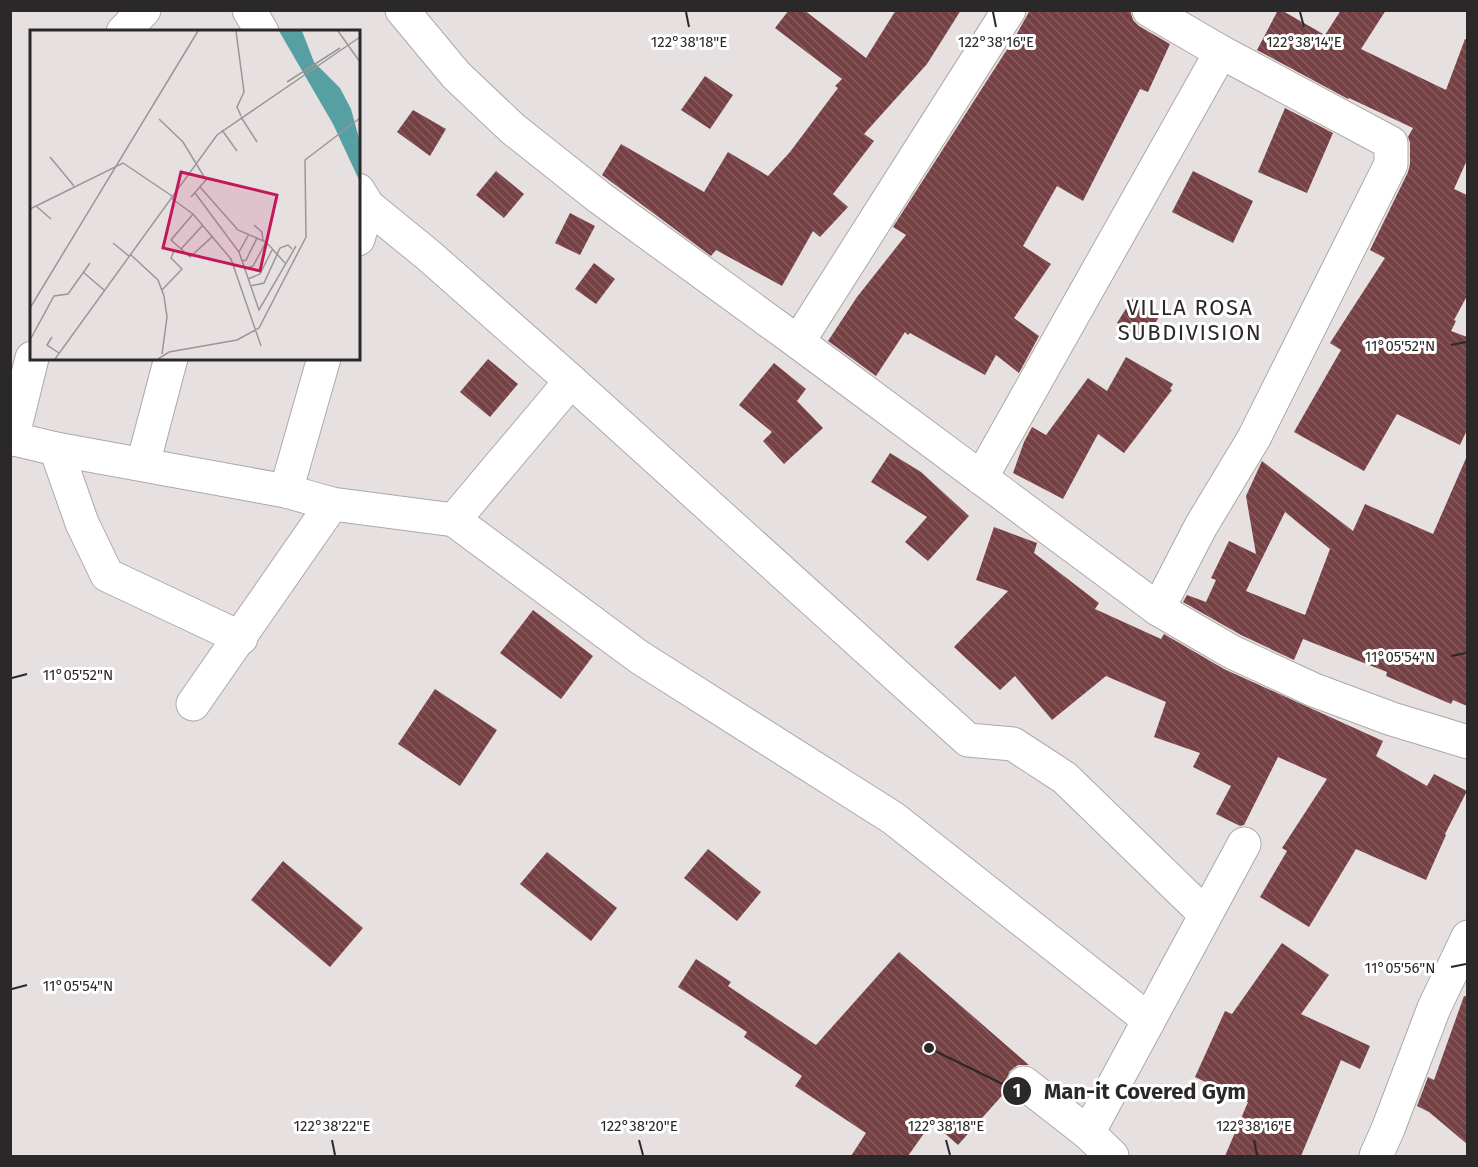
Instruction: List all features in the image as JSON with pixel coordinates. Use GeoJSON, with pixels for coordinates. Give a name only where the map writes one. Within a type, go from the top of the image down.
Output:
{"type":"FeatureCollection","features":[{"type":"Feature","properties":{"kind":"main road"},"geometry":{"type":"LineString","coordinates":[[125,30],[144,10]]}},
{"type":"Feature","properties":{"kind":"main road"},"geometry":{"type":"LineString","coordinates":[[249,10],[261,30]]}},
{"type":"Feature","properties":{"kind":"main road"},"geometry":{"type":"LineString","coordinates":[[402,10],[456,75],[513,129],[600,198],[1158,609],[1232,652],[1314,690],[1392,719],[1467,742]]}},
{"type":"Feature","properties":{"kind":"main road"},"geometry":{"type":"LineString","coordinates":[[798,342],[1009,10]]}},
{"type":"Feature","properties":{"kind":"main road"},"geometry":{"type":"LineString","coordinates":[[1149,10],[1221,52],[1391,143],[1391,164],[1254,438],[1201,526],[1158,609]]}},
{"type":"Feature","properties":{"kind":"main road"},"geometry":{"type":"LineString","coordinates":[[981,478],[1221,52]]}},
{"type":"Feature","properties":{"kind":"main road"},"geometry":{"type":"LineString","coordinates":[[360,223],[363,198]]}},
{"type":"Feature","properties":{"kind":"main road"},"geometry":{"type":"LineString","coordinates":[[363,198],[571,381],[968,740],[1013,744],[1065,778],[1204,914]]}},
{"type":"Feature","properties":{"kind":"main road"},"geometry":{"type":"LineString","coordinates":[[31,360],[11,438],[56,449],[286,491],[332,504],[454,520],[639,657],[892,818],[1149,1020]]}},
{"type":"Feature","properties":{"kind":"main road"},"geometry":{"type":"LineString","coordinates":[[143,464],[170,360]]}},
{"type":"Feature","properties":{"kind":"main road"},"geometry":{"type":"LineString","coordinates":[[286,491],[323,360]]}},
{"type":"Feature","properties":{"kind":"main road"},"geometry":{"type":"LineString","coordinates":[[454,520],[571,381]]}},
{"type":"Feature","properties":{"kind":"main road"},"geometry":{"type":"LineString","coordinates":[[56,449],[82,523],[107,575],[240,638]]}},
{"type":"Feature","properties":{"kind":"main road"},"geometry":{"type":"LineString","coordinates":[[193,704],[332,504]]}},
{"type":"Feature","properties":{"kind":"main road"},"geometry":{"type":"LineString","coordinates":[[1088,1133],[1204,914],[1244,844]]}},
{"type":"Feature","properties":{"kind":"main road"},"geometry":{"type":"LineString","coordinates":[[1376,1156],[1434,1008],[1467,937]]}},
{"type":"Feature","properties":{"kind":"main road"},"geometry":{"type":"LineString","coordinates":[[1024,1083],[1088,1133],[1112,1156]]}},
{"type":"Feature","properties":{"kind":"building"},"geometry":{"type":"Polygon","coordinates":[[[789,10],[804,10],[866,58],[896,10],[961,10],[927,64],[864,134],[874,141],[833,194],[848,207],[820,237],[813,231],[782,286],[716,250],[711,256],[602,175],[621,144],[704,192],[728,152],[768,176],[790,152],[838,88],[835,86],[842,79],[775,28],[789,10]]]}},
{"type":"Feature","properties":{"kind":"building"},"geometry":{"type":"Polygon","coordinates":[[[1030,10],[1130,10],[1133,20],[1139,26],[1170,44],[1148,92],[1140,89],[1083,201],[1057,186],[1023,246],[1051,264],[1014,318],[1039,336],[1019,373],[996,355],[985,375],[905,332],[876,376],[828,341],[857,297],[906,235],[893,227],[1030,10]]]}},
{"type":"Feature","properties":{"kind":"building"},"geometry":{"type":"Polygon","coordinates":[[[1278,10],[1325,35],[1341,10],[1386,10],[1361,49],[1446,90],[1465,39],[1467,40],[1467,160],[1454,189],[1467,195],[1467,296],[1454,320],[1456,321],[1451,331],[1467,337],[1467,430],[1460,445],[1397,414],[1364,471],[1294,432],[1341,350],[1330,343],[1385,258],[1370,250],[1408,172],[1410,143],[1408,137],[1413,128],[1348,99],[1257,50],[1278,10]]]}},
{"type":"Feature","properties":{"kind":"building"},"geometry":{"type":"Polygon","coordinates":[[[705,76],[733,95],[710,129],[681,110],[705,76]]]}},
{"type":"Feature","properties":{"kind":"building"},"geometry":{"type":"Polygon","coordinates":[[[1285,108],[1333,133],[1307,193],[1258,172],[1285,108]]]}},
{"type":"Feature","properties":{"kind":"building"},"geometry":{"type":"Polygon","coordinates":[[[413,110],[446,129],[430,156],[397,132],[413,110]]]}},
{"type":"Feature","properties":{"kind":"building"},"geometry":{"type":"Polygon","coordinates":[[[496,171],[524,194],[504,218],[476,195],[496,171]]]}},
{"type":"Feature","properties":{"kind":"building"},"geometry":{"type":"Polygon","coordinates":[[[1193,171],[1253,201],[1233,243],[1172,212],[1193,171]]]}},
{"type":"Feature","properties":{"kind":"building"},"geometry":{"type":"Polygon","coordinates":[[[570,213],[595,226],[580,255],[555,243],[570,213]]]}},
{"type":"Feature","properties":{"kind":"building"},"geometry":{"type":"Polygon","coordinates":[[[594,263],[615,279],[596,304],[575,289],[594,263]]]}},
{"type":"Feature","properties":{"kind":"building"},"geometry":{"type":"Polygon","coordinates":[[[1132,299],[1159,317],[1144,341],[1117,323],[1132,299]]]}},
{"type":"Feature","properties":{"kind":"building"},"geometry":{"type":"Polygon","coordinates":[[[1126,357],[1173,384],[1170,389],[1172,390],[1124,453],[1098,434],[1063,499],[1013,473],[1032,427],[1046,435],[1088,378],[1107,391],[1126,357]]]}},
{"type":"Feature","properties":{"kind":"building"},"geometry":{"type":"Polygon","coordinates":[[[488,359],[518,384],[490,417],[460,392],[488,359]]]}},
{"type":"Feature","properties":{"kind":"building"},"geometry":{"type":"Polygon","coordinates":[[[774,363],[806,389],[797,401],[823,428],[784,464],[763,441],[772,432],[739,405],[774,363]]]}},
{"type":"Feature","properties":{"kind":"building"},"geometry":{"type":"Polygon","coordinates":[[[890,453],[921,472],[969,516],[928,561],[905,542],[927,517],[871,482],[890,453]]]}},
{"type":"Feature","properties":{"kind":"building"},"geometry":{"type":"Polygon","coordinates":[[[1467,456],[1467,706],[1453,700],[1451,704],[1386,676],[1387,672],[1303,639],[1294,660],[1241,635],[1183,602],[1187,595],[1206,602],[1216,580],[1211,578],[1229,541],[1256,554],[1246,496],[1262,461],[1353,531],[1365,504],[1433,534],[1467,456]],[[1285,512],[1246,591],[1305,615],[1330,549],[1285,512]]]}},
{"type":"Feature","properties":{"kind":"building"},"geometry":{"type":"Polygon","coordinates":[[[994,527],[1037,543],[1034,553],[1099,603],[1095,609],[1161,639],[1164,634],[1224,669],[1383,741],[1376,756],[1427,786],[1434,774],[1467,791],[1445,834],[1426,880],[1356,849],[1309,927],[1260,897],[1287,851],[1282,848],[1327,779],[1278,757],[1244,825],[1240,826],[1216,814],[1231,786],[1193,767],[1200,753],[1154,737],[1166,702],[1106,676],[1052,720],[1015,676],[1000,690],[954,647],[1008,591],[976,580],[994,527]]]}},
{"type":"Feature","properties":{"kind":"building"},"geometry":{"type":"Polygon","coordinates":[[[533,610],[593,656],[561,699],[500,653],[533,610]]]}},
{"type":"Feature","properties":{"kind":"building"},"geometry":{"type":"Polygon","coordinates":[[[435,689],[497,730],[460,786],[398,744],[435,689]]]}},
{"type":"Feature","properties":{"kind":"building"},"geometry":{"type":"Polygon","coordinates":[[[708,849],[761,892],[737,921],[684,878],[708,849]]]}},
{"type":"Feature","properties":{"kind":"building"},"geometry":{"type":"Polygon","coordinates":[[[547,852],[617,908],[591,941],[520,884],[547,852]]]}},
{"type":"Feature","properties":{"kind":"building"},"geometry":{"type":"Polygon","coordinates":[[[283,861],[363,928],[330,967],[251,900],[283,861]]]}},
{"type":"Feature","properties":{"kind":"building"},"geometry":{"type":"Polygon","coordinates":[[[1282,943],[1329,975],[1301,1014],[1370,1046],[1360,1069],[1341,1060],[1301,1156],[1225,1156],[1248,1102],[1195,1077],[1225,1011],[1232,1014],[1282,943]]]}},
{"type":"Feature","properties":{"kind":"building"},"geometry":{"type":"Polygon","coordinates":[[[899,952],[1029,1065],[1018,1065],[1010,1071],[1006,1080],[1007,1090],[958,1145],[932,1122],[908,1156],[851,1156],[866,1133],[795,1086],[802,1076],[744,1037],[747,1032],[678,987],[696,959],[731,982],[728,986],[816,1045],[899,952]]]}},
{"type":"Feature","properties":{"kind":"building"},"geometry":{"type":"Polygon","coordinates":[[[1464,996],[1467,996],[1467,1144],[1429,1112],[1417,1106],[1428,1077],[1434,1080],[1464,996]]]}},
{"type":"Feature","properties":{"kind":"place","name":"Man-it Covered Gym"},"geometry":{"type":"Point","coordinates":[929,1048]}},
{"type":"Feature","properties":{"kind":"district","name":"VILLA ROSA SUBDIVISION"},"geometry":{"type":"Point","coordinates":[1190,320]}}]}
